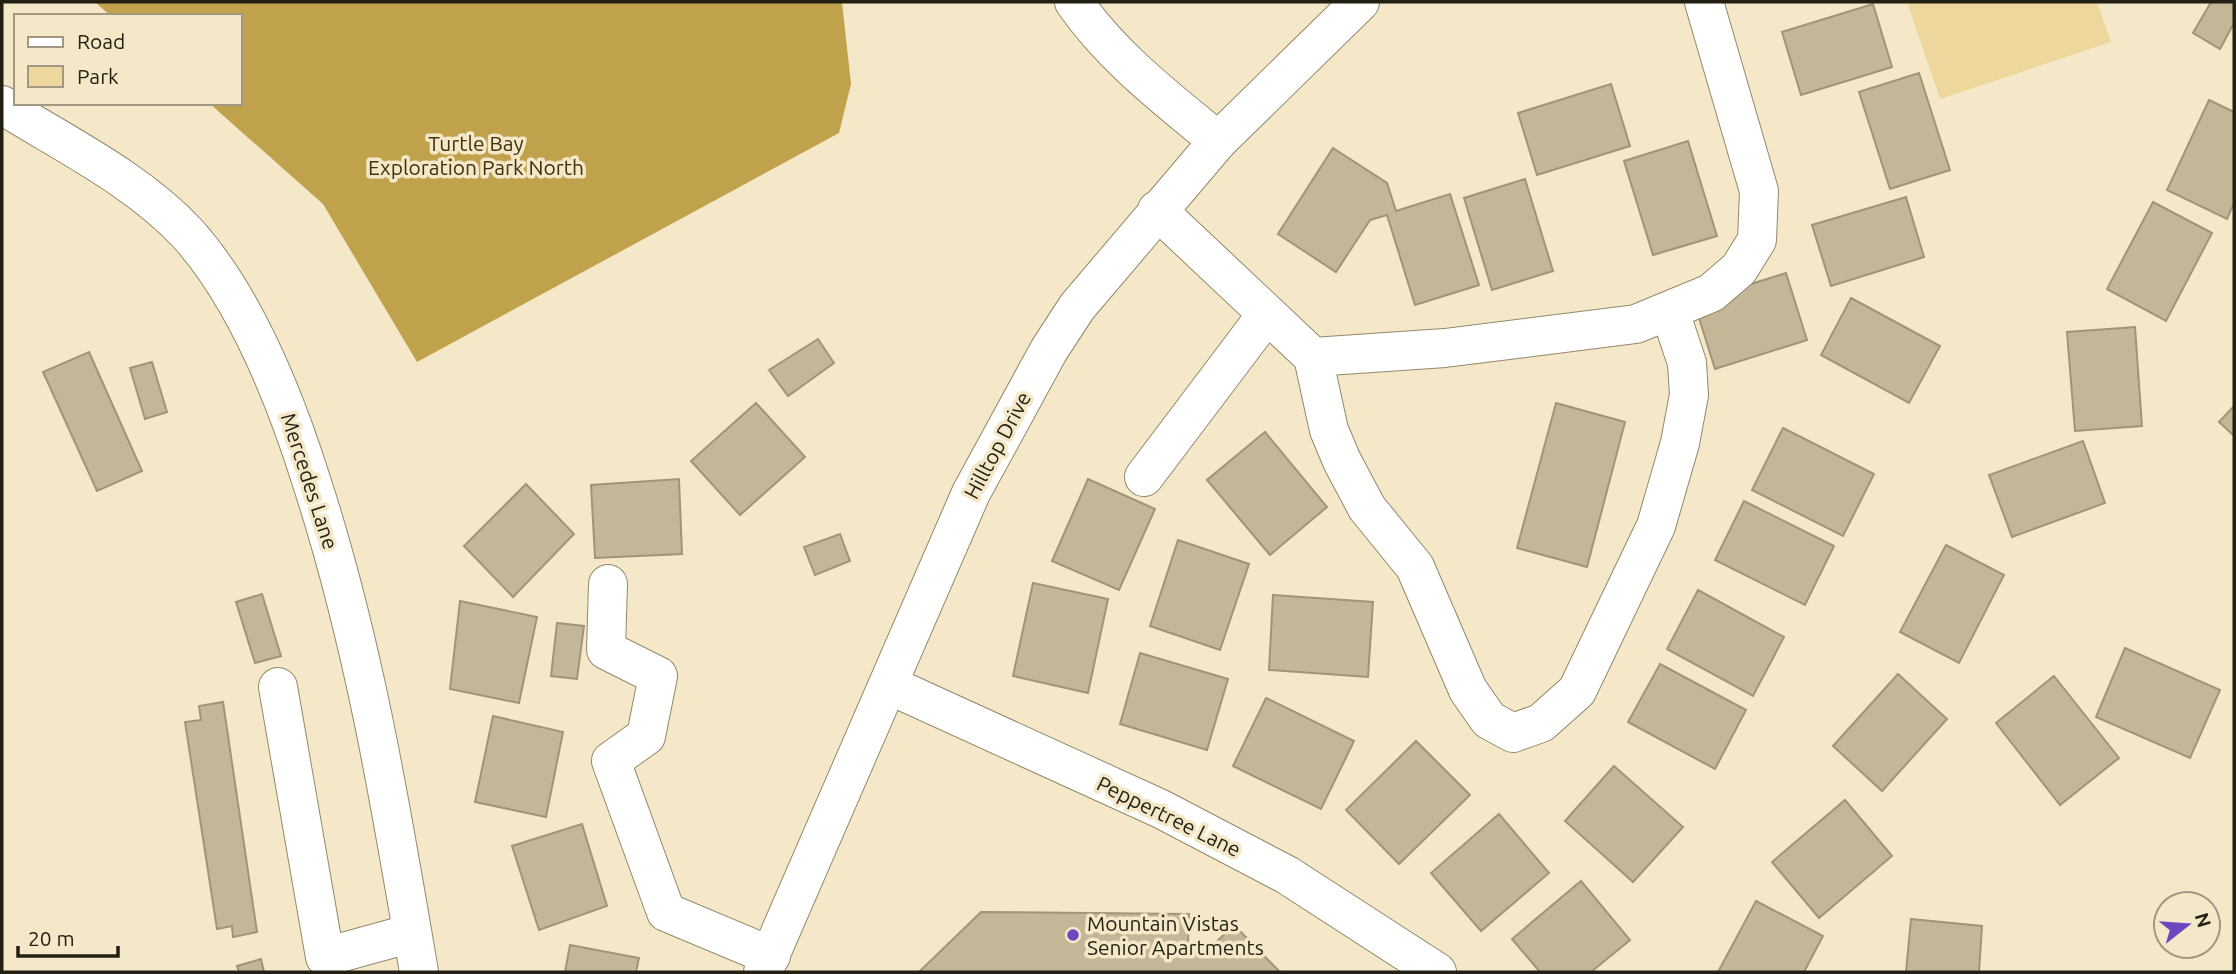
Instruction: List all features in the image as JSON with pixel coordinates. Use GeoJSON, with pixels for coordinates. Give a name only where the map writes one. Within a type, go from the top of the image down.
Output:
{"type":"FeatureCollection","features":[{"type":"Feature","properties":{"kind":"street"},"geometry":{"type":"LineString","coordinates":[[1074,2],[1091,26],[1130,67],[1218,141]]}},
{"type":"Feature","properties":{"kind":"street","name":"Hilltop Drive"},"geometry":{"type":"LineString","coordinates":[[767,964],[971,493],[1024,394],[1077,307],[1218,141],[1360,2]]}},
{"type":"Feature","properties":{"kind":"street"},"geometry":{"type":"LineString","coordinates":[[1313,357],[1445,348],[1636,324],[1670,313],[1711,293],[1740,269],[1756,240],[1760,211],[1759,191],[1704,2]]}},
{"type":"Feature","properties":{"kind":"street","name":"Mercedes Lane"},"geometry":{"type":"LineString","coordinates":[[2,105],[94,161],[162,209],[188,235],[211,264],[247,324],[278,386],[330,536],[351,614],[377,726],[419,972]]}},
{"type":"Feature","properties":{"kind":"street"},"geometry":{"type":"LineString","coordinates":[[1157,210],[1313,357],[1329,429],[1342,461],[1367,508],[1415,567],[1468,690],[1489,720],[1513,733],[1541,723],[1577,691],[1656,526],[1686,418],[1689,395],[1687,363],[1670,313]]}},
{"type":"Feature","properties":{"kind":"street"},"geometry":{"type":"LineString","coordinates":[[1144,477],[1267,313]]}},
{"type":"Feature","properties":{"kind":"street"},"geometry":{"type":"LineString","coordinates":[[608,584],[606,650],[658,676],[646,736],[611,761],[666,912],[767,964]]}},
{"type":"Feature","properties":{"kind":"street","name":"Peppertree Lane"},"geometry":{"type":"LineString","coordinates":[[889,685],[1161,809],[1287,875],[1437,972]]}},
{"type":"Feature","properties":{"kind":"street"},"geometry":{"type":"LineString","coordinates":[[278,687],[326,965],[412,933]]}},
{"type":"Feature","properties":{"kind":"green space","name":"Turtle Bay Exploration Park North"},"geometry":{"type":"Polygon","coordinates":[[[95,2],[842,2],[851,84],[839,133],[417,362],[323,204],[211,105],[242,105],[242,14],[109,14],[95,2]]]}},
{"type":"Feature","properties":{"kind":"green space"},"geometry":{"type":"Polygon","coordinates":[[[1907,2],[2097,2],[2111,42],[1940,99],[1907,2]]]}},
{"type":"Feature","properties":{"kind":"building"},"geometry":{"type":"Polygon","coordinates":[[[2211,2],[2234,2],[2234,23],[2220,49],[2193,33],[2211,2]]]}},
{"type":"Feature","properties":{"kind":"building"},"geometry":{"type":"Polygon","coordinates":[[[1873,4],[1892,67],[1801,95],[1782,32],[1873,4]]]}},
{"type":"Feature","properties":{"kind":"building"},"geometry":{"type":"Polygon","coordinates":[[[1919,73],[1950,170],[1890,189],[1859,92],[1919,73]]]}},
{"type":"Feature","properties":{"kind":"building"},"geometry":{"type":"Polygon","coordinates":[[[1611,84],[1630,146],[1537,175],[1518,113],[1611,84]]]}},
{"type":"Feature","properties":{"kind":"building"},"geometry":{"type":"Polygon","coordinates":[[[2209,100],[2234,112],[2234,203],[2227,219],[2167,190],[2209,100]]]}},
{"type":"Feature","properties":{"kind":"building"},"geometry":{"type":"Polygon","coordinates":[[[1688,141],[1717,236],[1653,255],[1624,161],[1688,141]]]}},
{"type":"Feature","properties":{"kind":"building"},"geometry":{"type":"Polygon","coordinates":[[[1333,148],[1387,183],[1396,211],[1450,194],[1479,285],[1415,305],[1387,215],[1370,220],[1336,272],[1278,234],[1333,148]]]}},
{"type":"Feature","properties":{"kind":"building"},"geometry":{"type":"Polygon","coordinates":[[[1525,179],[1553,271],[1492,290],[1464,198],[1525,179]]]}},
{"type":"Feature","properties":{"kind":"building"},"geometry":{"type":"Polygon","coordinates":[[[1906,197],[1924,257],[1831,286],[1812,225],[1906,197]]]}},
{"type":"Feature","properties":{"kind":"building"},"geometry":{"type":"Polygon","coordinates":[[[2153,202],[2212,233],[2166,321],[2107,289],[2153,202]]]}},
{"type":"Feature","properties":{"kind":"building"},"geometry":{"type":"Polygon","coordinates":[[[1786,273],[1807,340],[1715,369],[1694,302],[1786,273]]]}},
{"type":"Feature","properties":{"kind":"building"},"geometry":{"type":"Polygon","coordinates":[[[1851,298],[1940,346],[1909,403],[1821,355],[1851,298]]]}},
{"type":"Feature","properties":{"kind":"building"},"geometry":{"type":"Polygon","coordinates":[[[2135,327],[2142,426],[2075,431],[2067,332],[2135,327]]]}},
{"type":"Feature","properties":{"kind":"building"},"geometry":{"type":"Polygon","coordinates":[[[818,339],[834,363],[788,396],[769,370],[818,339]]]}},
{"type":"Feature","properties":{"kind":"building"},"geometry":{"type":"Polygon","coordinates":[[[89,352],[142,471],[97,491],[43,372],[89,352]]]}},
{"type":"Feature","properties":{"kind":"building"},"geometry":{"type":"Polygon","coordinates":[[[152,362],[167,412],[145,419],[130,368],[152,362]]]}},
{"type":"Feature","properties":{"kind":"building"},"geometry":{"type":"Polygon","coordinates":[[[756,403],[805,457],[740,515],[691,461],[756,403]]]}},
{"type":"Feature","properties":{"kind":"building"},"geometry":{"type":"Polygon","coordinates":[[[1556,403],[1625,422],[1587,567],[1517,548],[1556,403]]]}},
{"type":"Feature","properties":{"kind":"building"},"geometry":{"type":"Polygon","coordinates":[[[2234,406],[2234,436],[2219,422],[2234,406]]]}},
{"type":"Feature","properties":{"kind":"building"},"geometry":{"type":"Polygon","coordinates":[[[1783,428],[1874,474],[1843,536],[1752,490],[1783,428]]]}},
{"type":"Feature","properties":{"kind":"building"},"geometry":{"type":"Polygon","coordinates":[[[1265,432],[1327,507],[1270,555],[1207,480],[1265,432]]]}},
{"type":"Feature","properties":{"kind":"building"},"geometry":{"type":"Polygon","coordinates":[[[2083,441],[2105,503],[2012,537],[1989,475],[2083,441]]]}},
{"type":"Feature","properties":{"kind":"building"},"geometry":{"type":"Polygon","coordinates":[[[679,479],[682,554],[595,558],[591,485],[679,479]]]}},
{"type":"Feature","properties":{"kind":"building"},"geometry":{"type":"Polygon","coordinates":[[[1088,479],[1155,509],[1119,590],[1052,561],[1088,479]]]}},
{"type":"Feature","properties":{"kind":"building"},"geometry":{"type":"Polygon","coordinates":[[[526,484],[574,534],[513,597],[464,546],[526,484]]]}},
{"type":"Feature","properties":{"kind":"building"},"geometry":{"type":"Polygon","coordinates":[[[1744,501],[1834,546],[1805,605],[1715,560],[1744,501]]]}},
{"type":"Feature","properties":{"kind":"building"},"geometry":{"type":"Polygon","coordinates":[[[840,534],[850,561],[815,575],[804,547],[840,534]]]}},
{"type":"Feature","properties":{"kind":"building"},"geometry":{"type":"Polygon","coordinates":[[[1178,540],[1249,564],[1220,650],[1150,626],[1178,540]]]}},
{"type":"Feature","properties":{"kind":"building"},"geometry":{"type":"Polygon","coordinates":[[[1946,545],[2004,575],[1959,663],[1900,632],[1946,545]]]}},
{"type":"Feature","properties":{"kind":"building"},"geometry":{"type":"Polygon","coordinates":[[[1033,583],[1108,599],[1088,693],[1013,676],[1033,583]]]}},
{"type":"Feature","properties":{"kind":"building"},"geometry":{"type":"Polygon","coordinates":[[[1698,590],[1784,637],[1753,696],[1667,649],[1698,590]]]}},
{"type":"Feature","properties":{"kind":"building"},"geometry":{"type":"Polygon","coordinates":[[[262,594],[281,656],[255,663],[236,602],[262,594]]]}},
{"type":"Feature","properties":{"kind":"building"},"geometry":{"type":"Polygon","coordinates":[[[1273,595],[1373,602],[1368,677],[1269,670],[1273,595]]]}},
{"type":"Feature","properties":{"kind":"building"},"geometry":{"type":"Polygon","coordinates":[[[460,601],[537,617],[519,703],[450,689],[460,601]]]}},
{"type":"Feature","properties":{"kind":"building"},"geometry":{"type":"Polygon","coordinates":[[[557,623],[584,626],[577,679],[551,676],[557,623]]]}},
{"type":"Feature","properties":{"kind":"building"},"geometry":{"type":"Polygon","coordinates":[[[2125,648],[2220,690],[2190,758],[2096,717],[2125,648]]]}},
{"type":"Feature","properties":{"kind":"building"},"geometry":{"type":"Polygon","coordinates":[[[1140,653],[1228,679],[1207,750],[1120,724],[1140,653]]]}},
{"type":"Feature","properties":{"kind":"building"},"geometry":{"type":"Polygon","coordinates":[[[1660,664],[1746,710],[1715,769],[1628,722],[1660,664]]]}},
{"type":"Feature","properties":{"kind":"building"},"geometry":{"type":"Polygon","coordinates":[[[1898,674],[1947,719],[1882,791],[1833,746],[1898,674]]]}},
{"type":"Feature","properties":{"kind":"building"},"geometry":{"type":"Polygon","coordinates":[[[2054,676],[2119,758],[2060,805],[1996,723],[2054,676]]]}},
{"type":"Feature","properties":{"kind":"building"},"geometry":{"type":"Polygon","coordinates":[[[1266,698],[1354,741],[1321,809],[1233,766],[1266,698]]]}},
{"type":"Feature","properties":{"kind":"building"},"geometry":{"type":"Polygon","coordinates":[[[223,702],[257,932],[233,937],[232,926],[217,929],[185,722],[201,720],[199,706],[223,702]]]}},
{"type":"Feature","properties":{"kind":"building"},"geometry":{"type":"Polygon","coordinates":[[[493,716],[563,732],[546,817],[475,802],[493,716]]]}},
{"type":"Feature","properties":{"kind":"building"},"geometry":{"type":"Polygon","coordinates":[[[1416,741],[1470,795],[1399,864],[1346,810],[1416,741]]]}},
{"type":"Feature","properties":{"kind":"building"},"geometry":{"type":"Polygon","coordinates":[[[1614,766],[1683,827],[1633,882],[1565,821],[1614,766]]]}},
{"type":"Feature","properties":{"kind":"building"},"geometry":{"type":"Polygon","coordinates":[[[1845,800],[1892,856],[1819,918],[1772,862],[1845,800]]]}},
{"type":"Feature","properties":{"kind":"building"},"geometry":{"type":"Polygon","coordinates":[[[1499,814],[1549,873],[1481,931],[1431,873],[1499,814]]]}},
{"type":"Feature","properties":{"kind":"building"},"geometry":{"type":"Polygon","coordinates":[[[582,824],[607,906],[539,930],[512,846],[582,824]]]}},
{"type":"Feature","properties":{"kind":"building"},"geometry":{"type":"Polygon","coordinates":[[[1581,881],[1630,940],[1591,972],[1540,972],[1512,939],[1581,881]]]}},
{"type":"Feature","properties":{"kind":"building"},"geometry":{"type":"Polygon","coordinates":[[[1756,901],[1823,936],[1804,972],[1718,972],[1756,901]]]}},
{"type":"Feature","properties":{"kind":"building","name":"Mountain Vistas Senior Apartments"},"geometry":{"type":"Polygon","coordinates":[[[981,912],[1189,914],[1188,945],[1213,945],[1234,925],[1280,972],[919,972],[981,912]]]}},
{"type":"Feature","properties":{"kind":"building"},"geometry":{"type":"Polygon","coordinates":[[[1911,919],[1982,926],[1979,972],[1906,972],[1911,919]]]}},
{"type":"Feature","properties":{"kind":"building"},"geometry":{"type":"Polygon","coordinates":[[[570,945],[639,958],[636,972],[565,972],[570,945]]]}},
{"type":"Feature","properties":{"kind":"building"},"geometry":{"type":"Polygon","coordinates":[[[261,959],[264,972],[239,972],[237,966],[261,959]]]}},
{"type":"Feature","properties":{"kind":"place","name":"Mountain Vistas Senior Apartments"},"geometry":{"type":"Point","coordinates":[1073,935]}}]}
